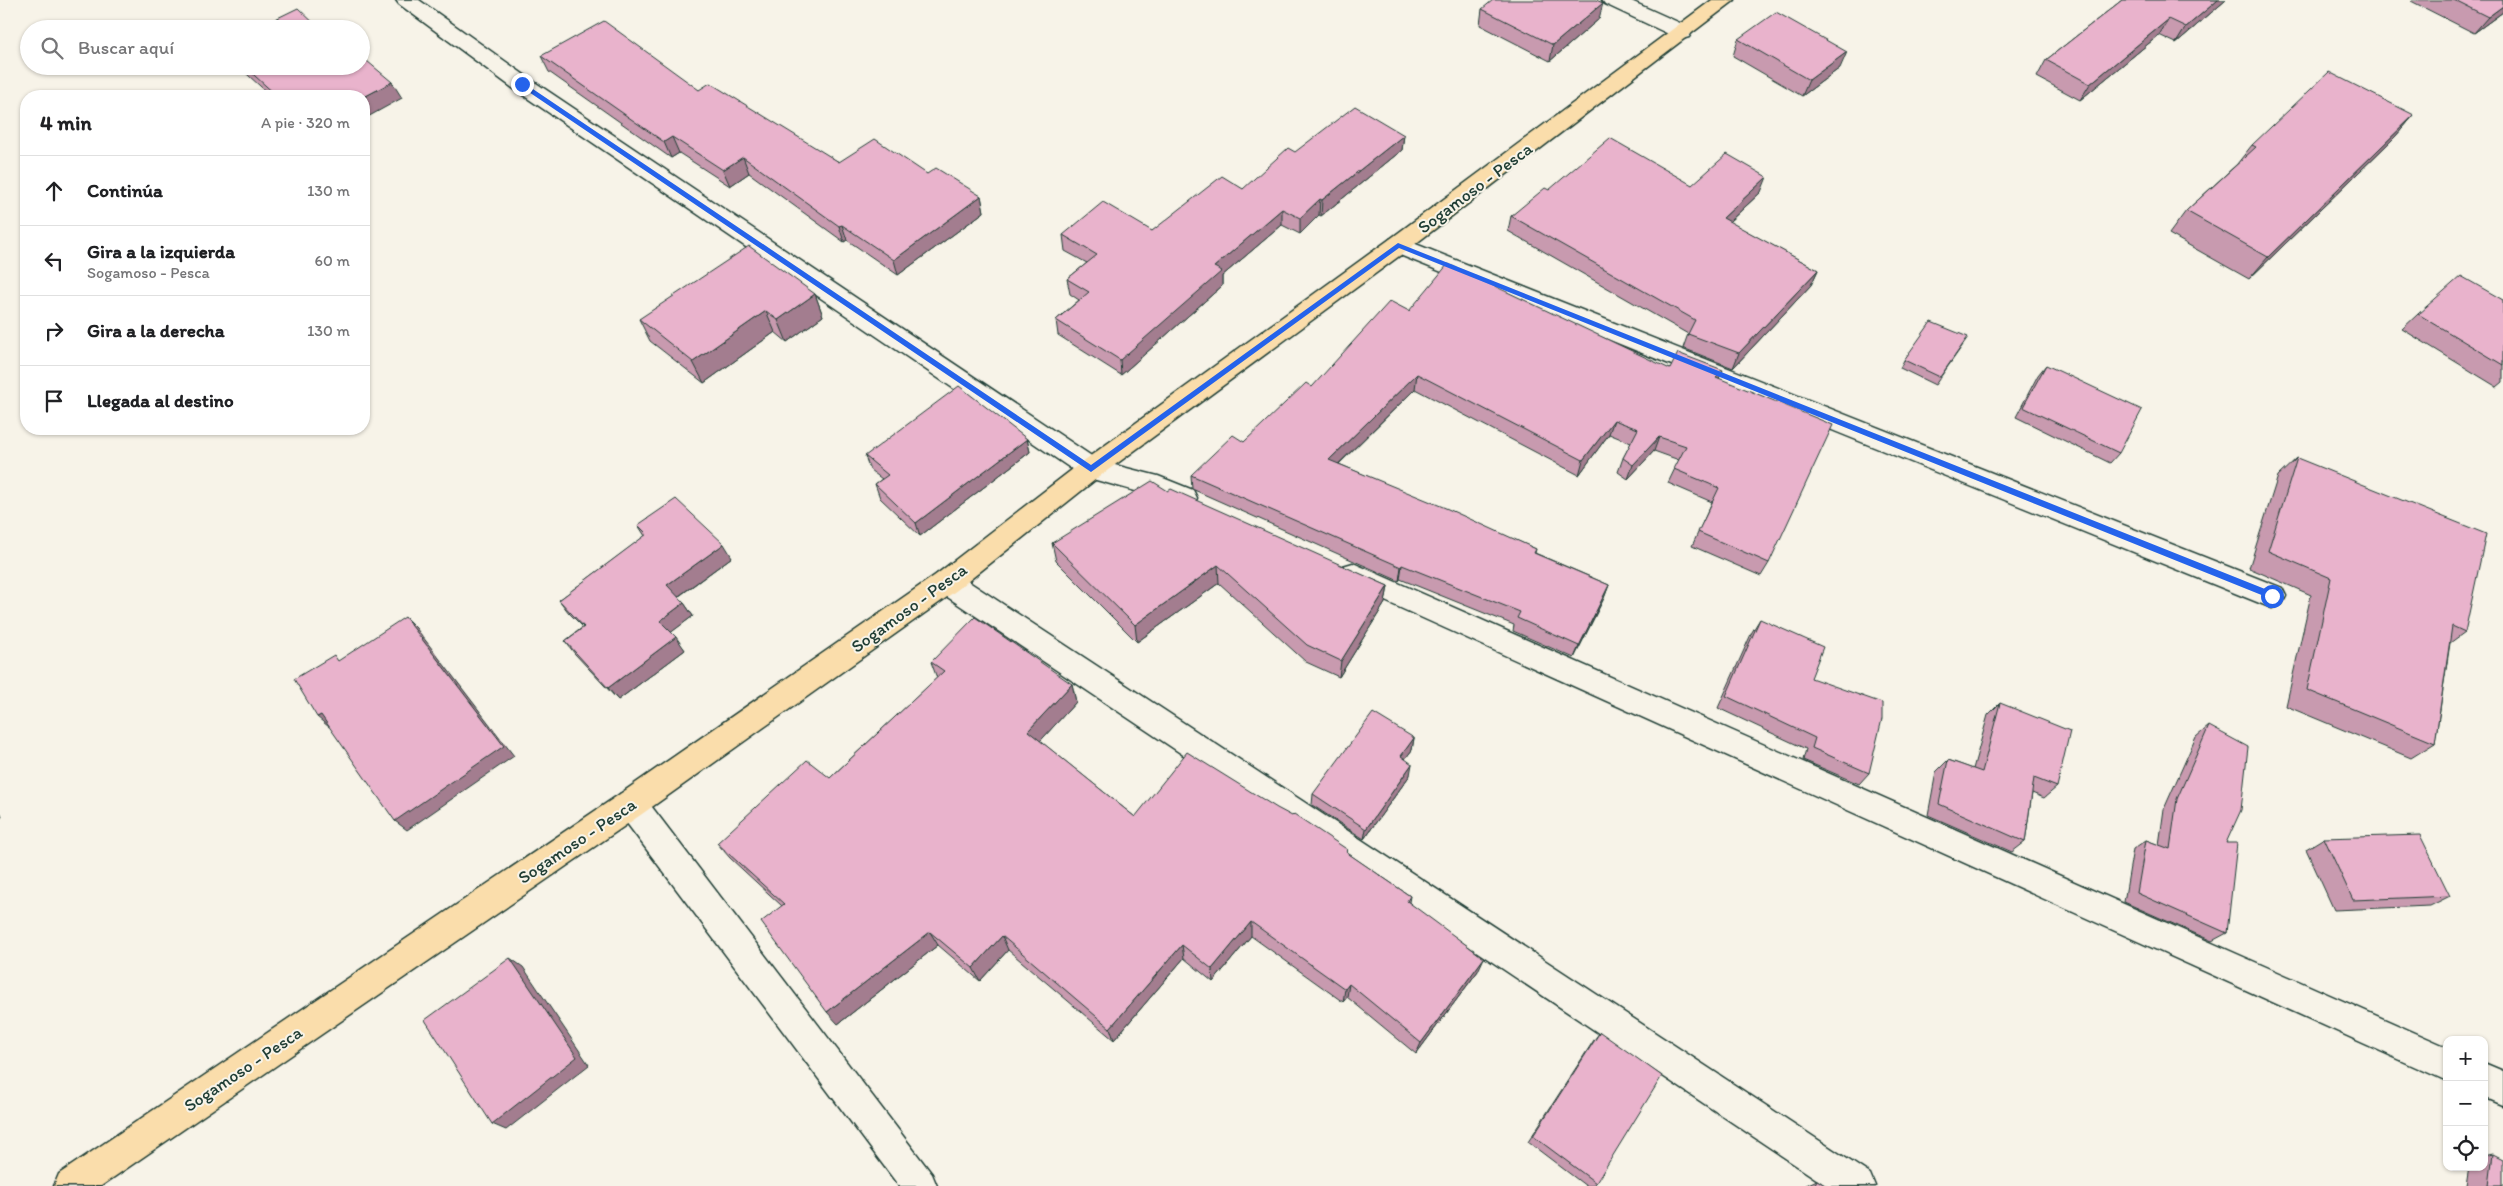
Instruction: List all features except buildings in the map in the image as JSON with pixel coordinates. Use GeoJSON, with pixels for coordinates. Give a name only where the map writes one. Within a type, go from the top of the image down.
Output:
{"type":"FeatureCollection","features":[{"type":"Feature","properties":{"kind":"main road","name":"Sogamoso - Pesca"},"geometry":{"type":"LineString","coordinates":[[71,1186],[631,804],[946,582],[1091,469],[1398,245],[1725,0]]}},
{"type":"Feature","properties":{"kind":"street"},"geometry":{"type":"LineString","coordinates":[[406,0],[522,84],[1091,469],[1158,487],[1212,511]]}},
{"type":"Feature","properties":{"kind":"street"},"geometry":{"type":"LineString","coordinates":[[1612,0],[1682,32]]}},
{"type":"Feature","properties":{"kind":"street"},"geometry":{"type":"LineString","coordinates":[[1398,245],[2272,596]]}},
{"type":"Feature","properties":{"kind":"street"},"geometry":{"type":"LineString","coordinates":[[1330,564],[2443,1062]]}},
{"type":"Feature","properties":{"kind":"street"},"geometry":{"type":"LineString","coordinates":[[946,582],[1858,1186]]}},
{"type":"Feature","properties":{"kind":"street"},"geometry":{"type":"LineString","coordinates":[[631,804],[920,1186]]}},
{"type":"Feature","properties":{"kind":"street"},"geometry":{"type":"LineString","coordinates":[[2486,1081],[2503,1088]]}},
{"type":"Feature","properties":{"kind":"route"},"geometry":{"type":"LineString","coordinates":[[522,84],[1091,469],[1398,245],[2272,596]]}}]}
